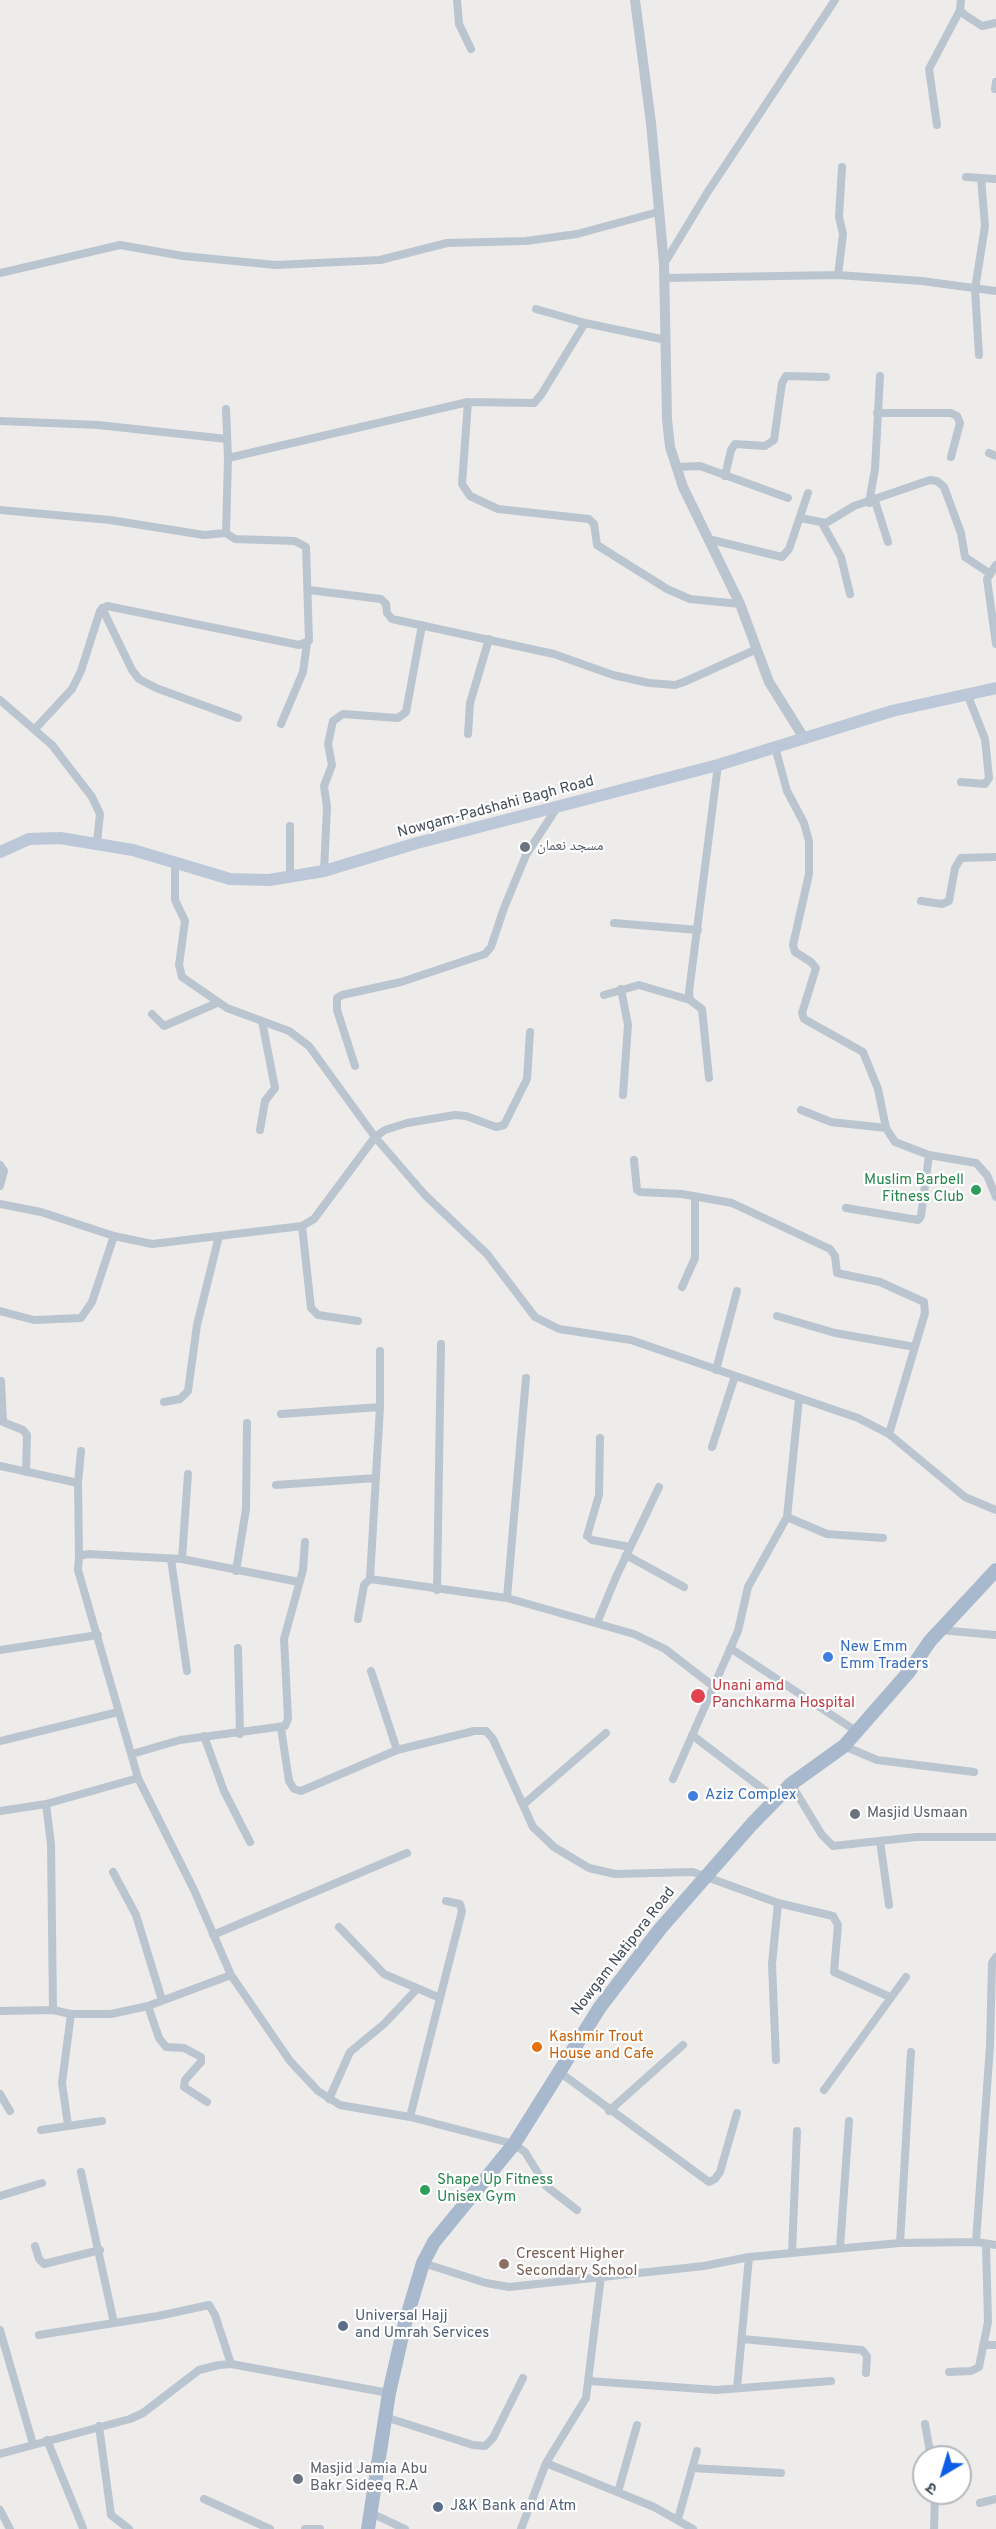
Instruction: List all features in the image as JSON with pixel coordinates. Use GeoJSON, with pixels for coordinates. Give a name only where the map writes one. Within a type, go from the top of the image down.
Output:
{"type":"FeatureCollection","features":[{"type":"Feature","properties":{"kind":"main road","name":"Nowgam-Padshahi Bagh Road"},"geometry":{"type":"LineString","coordinates":[[0,852],[29,839],[60,838],[98,842],[230,879],[269,880],[324,871],[718,765],[892,711],[996,688]]}},
{"type":"Feature","properties":{"kind":"main road","name":"Nowgam Natipora Road"},"geometry":{"type":"LineString","coordinates":[[368,2529],[389,2393],[405,2323],[423,2263],[434,2242],[514,2144],[600,2007],[660,1929],[791,1784],[844,1746],[908,1673],[940,1630],[996,1570]]}},
{"type":"Feature","properties":{"kind":"street"},"geometry":{"type":"LineString","coordinates":[[457,0],[457,16],[471,49]]}},
{"type":"Feature","properties":{"kind":"street"},"geometry":{"type":"LineString","coordinates":[[634,0],[651,123],[664,264],[667,433],[676,467],[740,604],[775,694],[804,738]]}},
{"type":"Feature","properties":{"kind":"street"},"geometry":{"type":"LineString","coordinates":[[664,264],[707,193],[835,0]]}},
{"type":"Feature","properties":{"kind":"street"},"geometry":{"type":"LineString","coordinates":[[937,125],[929,69],[960,10],[961,0]]}},
{"type":"Feature","properties":{"kind":"street"},"geometry":{"type":"LineString","coordinates":[[960,10],[982,26],[996,23]]}},
{"type":"Feature","properties":{"kind":"street"},"geometry":{"type":"LineString","coordinates":[[838,275],[843,230],[839,217],[842,167]]}},
{"type":"Feature","properties":{"kind":"street"},"geometry":{"type":"LineString","coordinates":[[966,177],[996,179]]}},
{"type":"Feature","properties":{"kind":"street"},"geometry":{"type":"LineString","coordinates":[[979,355],[975,289],[985,226],[981,178]]}},
{"type":"Feature","properties":{"kind":"street"},"geometry":{"type":"LineString","coordinates":[[0,273],[120,245],[183,256],[276,265],[380,260],[447,243],[526,241],[577,234],[658,212]]}},
{"type":"Feature","properties":{"kind":"street"},"geometry":{"type":"LineString","coordinates":[[665,278],[838,275],[922,281],[996,291]]}},
{"type":"Feature","properties":{"kind":"street"},"geometry":{"type":"LineString","coordinates":[[536,309],[585,323],[666,340]]}},
{"type":"Feature","properties":{"kind":"street"},"geometry":{"type":"LineString","coordinates":[[228,458],[468,402],[534,403],[542,395],[585,323]]}},
{"type":"Feature","properties":{"kind":"street"},"geometry":{"type":"LineString","coordinates":[[724,476],[731,450],[735,444],[765,446],[774,440],[782,383],[786,376],[826,377]]}},
{"type":"Feature","properties":{"kind":"street"},"geometry":{"type":"LineString","coordinates":[[880,376],[872,502],[888,542]]}},
{"type":"Feature","properties":{"kind":"street"},"geometry":{"type":"LineString","coordinates":[[468,402],[462,484],[470,496],[498,510],[589,519],[594,524],[597,545],[667,589],[690,599],[740,604]]}},
{"type":"Feature","properties":{"kind":"street"},"geometry":{"type":"LineString","coordinates":[[226,409],[228,458],[226,533]]}},
{"type":"Feature","properties":{"kind":"street"},"geometry":{"type":"LineString","coordinates":[[878,413],[951,413],[957,416],[960,423],[951,457]]}},
{"type":"Feature","properties":{"kind":"street"},"geometry":{"type":"LineString","coordinates":[[0,421],[98,425],[226,439]]}},
{"type":"Feature","properties":{"kind":"street"},"geometry":{"type":"LineString","coordinates":[[676,467],[700,466],[788,498]]}},
{"type":"Feature","properties":{"kind":"street"},"geometry":{"type":"LineString","coordinates":[[800,518],[822,523],[829,522],[848,509],[930,480],[941,483],[961,533],[965,557],[989,573]]}},
{"type":"Feature","properties":{"kind":"street"},"geometry":{"type":"LineString","coordinates":[[708,539],[782,557],[789,549],[808,493]]}},
{"type":"Feature","properties":{"kind":"street"},"geometry":{"type":"LineString","coordinates":[[0,510],[110,520],[209,536],[226,533],[235,539],[302,542],[308,552],[310,637],[303,672],[281,724]]}},
{"type":"Feature","properties":{"kind":"street"},"geometry":{"type":"LineString","coordinates":[[822,523],[841,557],[850,594]]}},
{"type":"Feature","properties":{"kind":"street"},"geometry":{"type":"LineString","coordinates":[[996,565],[989,573],[987,585],[996,644]]}},
{"type":"Feature","properties":{"kind":"street"},"geometry":{"type":"LineString","coordinates":[[309,590],[381,599],[386,604],[387,613],[392,619],[570,658],[614,675],[663,685],[684,682],[757,649]]}},
{"type":"Feature","properties":{"kind":"street"},"geometry":{"type":"LineString","coordinates":[[102,608],[113,606],[299,645],[307,643]]}},
{"type":"Feature","properties":{"kind":"street"},"geometry":{"type":"LineString","coordinates":[[102,608],[132,670],[140,679],[156,688],[238,718]]}},
{"type":"Feature","properties":{"kind":"street"},"geometry":{"type":"LineString","coordinates":[[35,729],[66,697],[77,680],[102,608]]}},
{"type":"Feature","properties":{"kind":"street"},"geometry":{"type":"LineString","coordinates":[[324,871],[327,807],[324,790],[332,765],[328,744],[333,721],[343,714],[398,718],[403,716],[408,707],[422,625]]}},
{"type":"Feature","properties":{"kind":"street"},"geometry":{"type":"LineString","coordinates":[[468,734],[470,703],[489,639]]}},
{"type":"Feature","properties":{"kind":"street"},"geometry":{"type":"LineString","coordinates":[[961,782],[985,783],[989,778],[985,739],[968,696]]}},
{"type":"Feature","properties":{"kind":"street"},"geometry":{"type":"LineString","coordinates":[[0,700],[35,729],[71,767],[97,805],[101,820],[98,842]]}},
{"type":"Feature","properties":{"kind":"street"},"geometry":{"type":"LineString","coordinates":[[775,747],[787,792],[804,823],[809,841],[809,874],[793,945],[795,952],[814,964],[816,971],[802,1016],[808,1022],[863,1052],[873,1075],[886,1128],[895,1142],[929,1155],[976,1163],[987,1175],[996,1197]]}},
{"type":"Feature","properties":{"kind":"street"},"geometry":{"type":"LineString","coordinates":[[690,1000],[689,992],[718,765]]}},
{"type":"Feature","properties":{"kind":"street"},"geometry":{"type":"LineString","coordinates":[[355,1066],[337,1010],[337,998],[342,994],[400,982],[485,954],[491,947],[526,855],[559,806]]}},
{"type":"Feature","properties":{"kind":"street"},"geometry":{"type":"LineString","coordinates":[[290,826],[290,876]]}},
{"type":"Feature","properties":{"kind":"street"},"geometry":{"type":"LineString","coordinates":[[921,901],[942,904],[949,901],[955,868],[961,858],[965,856],[996,857]]}},
{"type":"Feature","properties":{"kind":"street"},"geometry":{"type":"LineString","coordinates":[[175,864],[175,900],[186,921],[179,965],[180,972],[189,983],[218,1003],[290,1031],[309,1046],[375,1137],[425,1195],[487,1254],[527,1308],[543,1323],[560,1329],[631,1340],[858,1418],[889,1434],[965,1497],[996,1509]]}},
{"type":"Feature","properties":{"kind":"street"},"geometry":{"type":"LineString","coordinates":[[614,923],[698,930]]}},
{"type":"Feature","properties":{"kind":"street"},"geometry":{"type":"LineString","coordinates":[[604,995],[621,989],[647,985],[690,1000],[702,1009],[709,1078]]}},
{"type":"Feature","properties":{"kind":"street"},"geometry":{"type":"LineString","coordinates":[[621,989],[628,1025],[623,1095]]}},
{"type":"Feature","properties":{"kind":"street"},"geometry":{"type":"LineString","coordinates":[[152,1014],[160,1025],[167,1026],[218,1003]]}},
{"type":"Feature","properties":{"kind":"street"},"geometry":{"type":"LineString","coordinates":[[260,1130],[265,1101],[275,1088],[262,1021]]}},
{"type":"Feature","properties":{"kind":"street"},"geometry":{"type":"LineString","coordinates":[[0,1204],[41,1212],[114,1236],[152,1244],[302,1226],[318,1215],[375,1137],[397,1126],[444,1116],[466,1116],[496,1127],[504,1125],[527,1079],[530,1032]]}},
{"type":"Feature","properties":{"kind":"street"},"geometry":{"type":"LineString","coordinates":[[801,1110],[831,1122],[886,1128]]}},
{"type":"Feature","properties":{"kind":"street"},"geometry":{"type":"LineString","coordinates":[[846,1208],[918,1220],[921,1216],[929,1155]]}},
{"type":"Feature","properties":{"kind":"street"},"geometry":{"type":"LineString","coordinates":[[634,1160],[637,1190],[640,1192],[695,1196],[732,1203],[826,1246],[834,1252],[837,1273],[880,1282],[920,1298],[924,1302],[925,1312],[889,1434]]}},
{"type":"Feature","properties":{"kind":"street"},"geometry":{"type":"LineString","coordinates":[[0,1165],[4,1171],[0,1186]]}},
{"type":"Feature","properties":{"kind":"street"},"geometry":{"type":"LineString","coordinates":[[682,1287],[695,1258],[695,1196]]}},
{"type":"Feature","properties":{"kind":"street"},"geometry":{"type":"LineString","coordinates":[[302,1226],[311,1308],[318,1315],[358,1321]]}},
{"type":"Feature","properties":{"kind":"street"},"geometry":{"type":"LineString","coordinates":[[0,1311],[34,1320],[81,1318],[92,1302],[114,1236]]}},
{"type":"Feature","properties":{"kind":"street"},"geometry":{"type":"LineString","coordinates":[[164,1402],[180,1399],[188,1391],[196,1325],[219,1236]]}},
{"type":"Feature","properties":{"kind":"street"},"geometry":{"type":"LineString","coordinates":[[716,1370],[737,1291]]}},
{"type":"Feature","properties":{"kind":"street"},"geometry":{"type":"LineString","coordinates":[[777,1316],[835,1333],[915,1347]]}},
{"type":"Feature","properties":{"kind":"street"},"geometry":{"type":"LineString","coordinates":[[437,1590],[441,1344]]}},
{"type":"Feature","properties":{"kind":"street"},"geometry":{"type":"LineString","coordinates":[[358,1619],[364,1585],[370,1579],[380,1407],[380,1351]]}},
{"type":"Feature","properties":{"kind":"street"},"geometry":{"type":"LineString","coordinates":[[712,1448],[735,1376]]}},
{"type":"Feature","properties":{"kind":"street"},"geometry":{"type":"LineString","coordinates":[[507,1598],[526,1378]]}},
{"type":"Feature","properties":{"kind":"street"},"geometry":{"type":"LineString","coordinates":[[1,1382],[3,1422],[23,1430],[27,1436],[26,1472]]}},
{"type":"Feature","properties":{"kind":"street"},"geometry":{"type":"LineString","coordinates":[[673,1779],[741,1623],[748,1587],[787,1517],[799,1399]]}},
{"type":"Feature","properties":{"kind":"street"},"geometry":{"type":"LineString","coordinates":[[281,1414],[380,1407]]}},
{"type":"Feature","properties":{"kind":"street"},"geometry":{"type":"LineString","coordinates":[[236,1571],[246,1509],[248,1423]]}},
{"type":"Feature","properties":{"kind":"street"},"geometry":{"type":"LineString","coordinates":[[600,1438],[599,1495],[587,1536],[628,1551],[684,1587]]}},
{"type":"Feature","properties":{"kind":"street"},"geometry":{"type":"LineString","coordinates":[[81,1451],[78,1483],[78,1570],[118,1712],[138,1778],[231,1975],[291,2061],[329,2099],[352,2108],[410,2117],[514,2144],[525,2152],[546,2186],[577,2210]]}},
{"type":"Feature","properties":{"kind":"street"},"geometry":{"type":"LineString","coordinates":[[0,1466],[78,1483]]}},
{"type":"Feature","properties":{"kind":"street"},"geometry":{"type":"LineString","coordinates":[[182,1559],[188,1474]]}},
{"type":"Feature","properties":{"kind":"street"},"geometry":{"type":"LineString","coordinates":[[276,1485],[376,1478]]}},
{"type":"Feature","properties":{"kind":"street"},"geometry":{"type":"LineString","coordinates":[[597,1623],[659,1487]]}},
{"type":"Feature","properties":{"kind":"street"},"geometry":{"type":"LineString","coordinates":[[787,1517],[827,1534],[883,1538]]}},
{"type":"Feature","properties":{"kind":"street"},"geometry":{"type":"LineString","coordinates":[[132,1754],[204,1736],[240,1734],[285,1726],[288,1719],[285,1626],[300,1582],[304,1542]]}},
{"type":"Feature","properties":{"kind":"street"},"geometry":{"type":"LineString","coordinates":[[79,1556],[88,1554],[182,1559],[300,1582]]}},
{"type":"Feature","properties":{"kind":"street"},"geometry":{"type":"LineString","coordinates":[[171,1559],[188,1671]]}},
{"type":"Feature","properties":{"kind":"street"},"geometry":{"type":"LineString","coordinates":[[370,1579],[507,1598],[597,1623],[657,1644],[712,1686]]}},
{"type":"Feature","properties":{"kind":"street"},"geometry":{"type":"LineString","coordinates":[[940,1630],[996,1635]]}},
{"type":"Feature","properties":{"kind":"street"},"geometry":{"type":"LineString","coordinates":[[0,1650],[16,1650],[98,1635]]}},
{"type":"Feature","properties":{"kind":"street"},"geometry":{"type":"LineString","coordinates":[[238,1647],[240,1734]]}},
{"type":"Feature","properties":{"kind":"street"},"geometry":{"type":"LineString","coordinates":[[730,1648],[856,1731]]}},
{"type":"Feature","properties":{"kind":"street"},"geometry":{"type":"LineString","coordinates":[[371,1671],[397,1750]]}},
{"type":"Feature","properties":{"kind":"street"},"geometry":{"type":"LineString","coordinates":[[0,1741],[118,1712]]}},
{"type":"Feature","properties":{"kind":"street"},"geometry":{"type":"LineString","coordinates":[[280,1728],[289,1781],[296,1790],[301,1791],[397,1750],[474,1731],[486,1731],[493,1739],[524,1804],[529,1820],[540,1835],[554,1847],[589,1868],[615,1875],[633,1876],[674,1872],[707,1875],[777,1903],[835,1917],[838,1925],[834,1972],[890,1997]]}},
{"type":"Feature","properties":{"kind":"street"},"geometry":{"type":"LineString","coordinates":[[524,1804],[606,1733]]}},
{"type":"Feature","properties":{"kind":"street"},"geometry":{"type":"LineString","coordinates":[[692,1735],[776,1799]]}},
{"type":"Feature","properties":{"kind":"street"},"geometry":{"type":"LineString","coordinates":[[204,1736],[228,1800],[250,1842]]}},
{"type":"Feature","properties":{"kind":"street"},"geometry":{"type":"LineString","coordinates":[[844,1746],[877,1760],[974,1772]]}},
{"type":"Feature","properties":{"kind":"street"},"geometry":{"type":"LineString","coordinates":[[0,1811],[46,1804],[138,1778]]}},
{"type":"Feature","properties":{"kind":"street"},"geometry":{"type":"LineString","coordinates":[[791,1784],[829,1844],[838,1847],[916,1837],[996,1838]]}},
{"type":"Feature","properties":{"kind":"street"},"geometry":{"type":"LineString","coordinates":[[46,1804],[51,1844],[53,2010]]}},
{"type":"Feature","properties":{"kind":"street"},"geometry":{"type":"LineString","coordinates":[[880,1841],[889,1905]]}},
{"type":"Feature","properties":{"kind":"street"},"geometry":{"type":"LineString","coordinates":[[213,1935],[406,1853]]}},
{"type":"Feature","properties":{"kind":"street"},"geometry":{"type":"LineString","coordinates":[[113,1872],[136,1915],[162,2000]]}},
{"type":"Feature","properties":{"kind":"street"},"geometry":{"type":"LineString","coordinates":[[410,2117],[462,1908],[460,1904],[446,1901]]}},
{"type":"Feature","properties":{"kind":"street"},"geometry":{"type":"LineString","coordinates":[[776,2060],[772,1964],[777,1903]]}},
{"type":"Feature","properties":{"kind":"street"},"geometry":{"type":"LineString","coordinates":[[339,1927],[384,1974],[440,1998]]}},
{"type":"Feature","properties":{"kind":"street"},"geometry":{"type":"LineString","coordinates":[[976,2242],[990,2046],[992,1963],[996,1957]]}},
{"type":"Feature","properties":{"kind":"street"},"geometry":{"type":"LineString","coordinates":[[0,2010],[53,2010],[71,2014],[111,2014],[148,2006],[231,1975]]}},
{"type":"Feature","properties":{"kind":"street"},"geometry":{"type":"LineString","coordinates":[[824,2090],[906,1977]]}},
{"type":"Feature","properties":{"kind":"street"},"geometry":{"type":"LineString","coordinates":[[329,2099],[350,2052],[384,2024],[417,1989]]}},
{"type":"Feature","properties":{"kind":"street"},"geometry":{"type":"LineString","coordinates":[[148,2006],[159,2038],[166,2047],[184,2048],[201,2057],[201,2062],[185,2080],[183,2087],[207,2102]]}},
{"type":"Feature","properties":{"kind":"street"},"geometry":{"type":"LineString","coordinates":[[68,2126],[62,2083],[71,2014]]}},
{"type":"Feature","properties":{"kind":"street"},"geometry":{"type":"LineString","coordinates":[[609,2111],[683,2045]]}},
{"type":"Feature","properties":{"kind":"street"},"geometry":{"type":"LineString","coordinates":[[900,2243],[911,2052]]}},
{"type":"Feature","properties":{"kind":"street"},"geometry":{"type":"LineString","coordinates":[[558,2071],[609,2111],[709,2181],[715,2179],[720,2172],[737,2113]]}},
{"type":"Feature","properties":{"kind":"street"},"geometry":{"type":"LineString","coordinates":[[0,2094],[5,2098],[10,2111]]}},
{"type":"Feature","properties":{"kind":"street"},"geometry":{"type":"LineString","coordinates":[[41,2130],[102,2121]]}},
{"type":"Feature","properties":{"kind":"street"},"geometry":{"type":"LineString","coordinates":[[840,2248],[849,2121]]}},
{"type":"Feature","properties":{"kind":"street"},"geometry":{"type":"LineString","coordinates":[[792,2253],[797,2131]]}},
{"type":"Feature","properties":{"kind":"street"},"geometry":{"type":"LineString","coordinates":[[81,2172],[100,2250],[114,2323]]}},
{"type":"Feature","properties":{"kind":"street"},"geometry":{"type":"LineString","coordinates":[[0,2196],[42,2183]]}},
{"type":"Feature","properties":{"kind":"street"},"geometry":{"type":"LineString","coordinates":[[423,2263],[486,2283],[509,2287],[704,2266],[749,2257],[840,2248],[900,2243],[976,2242],[996,2245]]}},
{"type":"Feature","properties":{"kind":"street"},"geometry":{"type":"LineString","coordinates":[[949,2372],[977,2369],[988,2322],[986,2244]]}},
{"type":"Feature","properties":{"kind":"street"},"geometry":{"type":"LineString","coordinates":[[35,2246],[39,2259],[44,2264],[100,2250]]}},
{"type":"Feature","properties":{"kind":"street"},"geometry":{"type":"LineString","coordinates":[[737,2388],[749,2257]]}},
{"type":"Feature","properties":{"kind":"street"},"geometry":{"type":"LineString","coordinates":[[521,2529],[557,2440],[582,2408],[589,2381],[601,2276]]}},
{"type":"Feature","properties":{"kind":"street"},"geometry":{"type":"LineString","coordinates":[[39,2335],[209,2305],[215,2314],[231,2364]]}},
{"type":"Feature","properties":{"kind":"street"},"geometry":{"type":"LineString","coordinates":[[0,2330],[4,2360],[33,2444]]}},
{"type":"Feature","properties":{"kind":"street"},"geometry":{"type":"LineString","coordinates":[[742,2339],[862,2350],[867,2354],[866,2373]]}},
{"type":"Feature","properties":{"kind":"street"},"geometry":{"type":"LineString","coordinates":[[983,2345],[996,2345]]}},
{"type":"Feature","properties":{"kind":"street"},"geometry":{"type":"LineString","coordinates":[[0,2454],[130,2419],[143,2413],[199,2370],[231,2364],[389,2393]]}},
{"type":"Feature","properties":{"kind":"street"},"geometry":{"type":"LineString","coordinates":[[385,2416],[473,2445],[484,2446],[493,2438],[523,2378]]}},
{"type":"Feature","properties":{"kind":"street"},"geometry":{"type":"LineString","coordinates":[[589,2381],[692,2389],[831,2381]]}},
{"type":"Feature","properties":{"kind":"street"},"geometry":{"type":"LineString","coordinates":[[925,2424],[929,2445]]}},
{"type":"Feature","properties":{"kind":"street"},"geometry":{"type":"LineString","coordinates":[[618,2492],[637,2425]]}},
{"type":"Feature","properties":{"kind":"street"},"geometry":{"type":"LineString","coordinates":[[99,2426],[111,2515],[129,2529]]}},
{"type":"Feature","properties":{"kind":"street"},"geometry":{"type":"LineString","coordinates":[[47,2440],[83,2528]]}},
{"type":"Feature","properties":{"kind":"street"},"geometry":{"type":"LineString","coordinates":[[678,2519],[697,2451]]}},
{"type":"Feature","properties":{"kind":"street"},"geometry":{"type":"LineString","coordinates":[[546,2463],[618,2492],[678,2519],[693,2529]]}},
{"type":"Feature","properties":{"kind":"street"},"geometry":{"type":"LineString","coordinates":[[692,2468],[781,2473]]}},
{"type":"Feature","properties":{"kind":"street"},"geometry":{"type":"LineString","coordinates":[[204,2499],[270,2529]]}},
{"type":"Feature","properties":{"kind":"street"},"geometry":{"type":"LineString","coordinates":[[980,2504],[996,2499]]}},
{"type":"Feature","properties":{"kind":"street"},"geometry":{"type":"LineString","coordinates":[[934,2505],[934,2529]]}},
{"type":"Feature","properties":{"kind":"street"},"geometry":{"type":"LineString","coordinates":[[0,2510],[10,2529]]}},
{"type":"Feature","properties":{"kind":"street"},"geometry":{"type":"LineString","coordinates":[[371,2513],[405,2529]]}},
{"type":"Feature","properties":{"kind":"street"},"geometry":{"type":"LineString","coordinates":[[305,2529],[312,2527],[320,2529]]}},
{"type":"Feature","properties":{"kind":"place","name":"مسجد نعمان"},"geometry":{"type":"Point","coordinates":[525,847]}},
{"type":"Feature","properties":{"kind":"place","name":"Muslim Barbell Fitness Club"},"geometry":{"type":"Point","coordinates":[976,1190]}},
{"type":"Feature","properties":{"kind":"place","name":"New Emm Emm Traders"},"geometry":{"type":"Point","coordinates":[828,1657]}},
{"type":"Feature","properties":{"kind":"place","name":"Unani amd Panchkarma Hospital"},"geometry":{"type":"Point","coordinates":[698,1696]}},
{"type":"Feature","properties":{"kind":"place","name":"Aziz Complex"},"geometry":{"type":"Point","coordinates":[693,1796]}},
{"type":"Feature","properties":{"kind":"place","name":"Masjid Usmaan"},"geometry":{"type":"Point","coordinates":[855,1814]}},
{"type":"Feature","properties":{"kind":"place","name":"Kashmir Trout House and Cafe"},"geometry":{"type":"Point","coordinates":[537,2047]}},
{"type":"Feature","properties":{"kind":"place","name":"Shape Up Fitness Unisex Gym"},"geometry":{"type":"Point","coordinates":[425,2190]}},
{"type":"Feature","properties":{"kind":"place","name":"Crescent Higher Secondary School"},"geometry":{"type":"Point","coordinates":[504,2264]}},
{"type":"Feature","properties":{"kind":"place","name":"Universal Hajj and Umrah Services"},"geometry":{"type":"Point","coordinates":[343,2326]}},
{"type":"Feature","properties":{"kind":"place","name":"Masjid Jamia Abu Bakr Sideeq R.A"},"geometry":{"type":"Point","coordinates":[298,2479]}},
{"type":"Feature","properties":{"kind":"place","name":"J&K Bank and Atm"},"geometry":{"type":"Point","coordinates":[438,2507]}}]}
